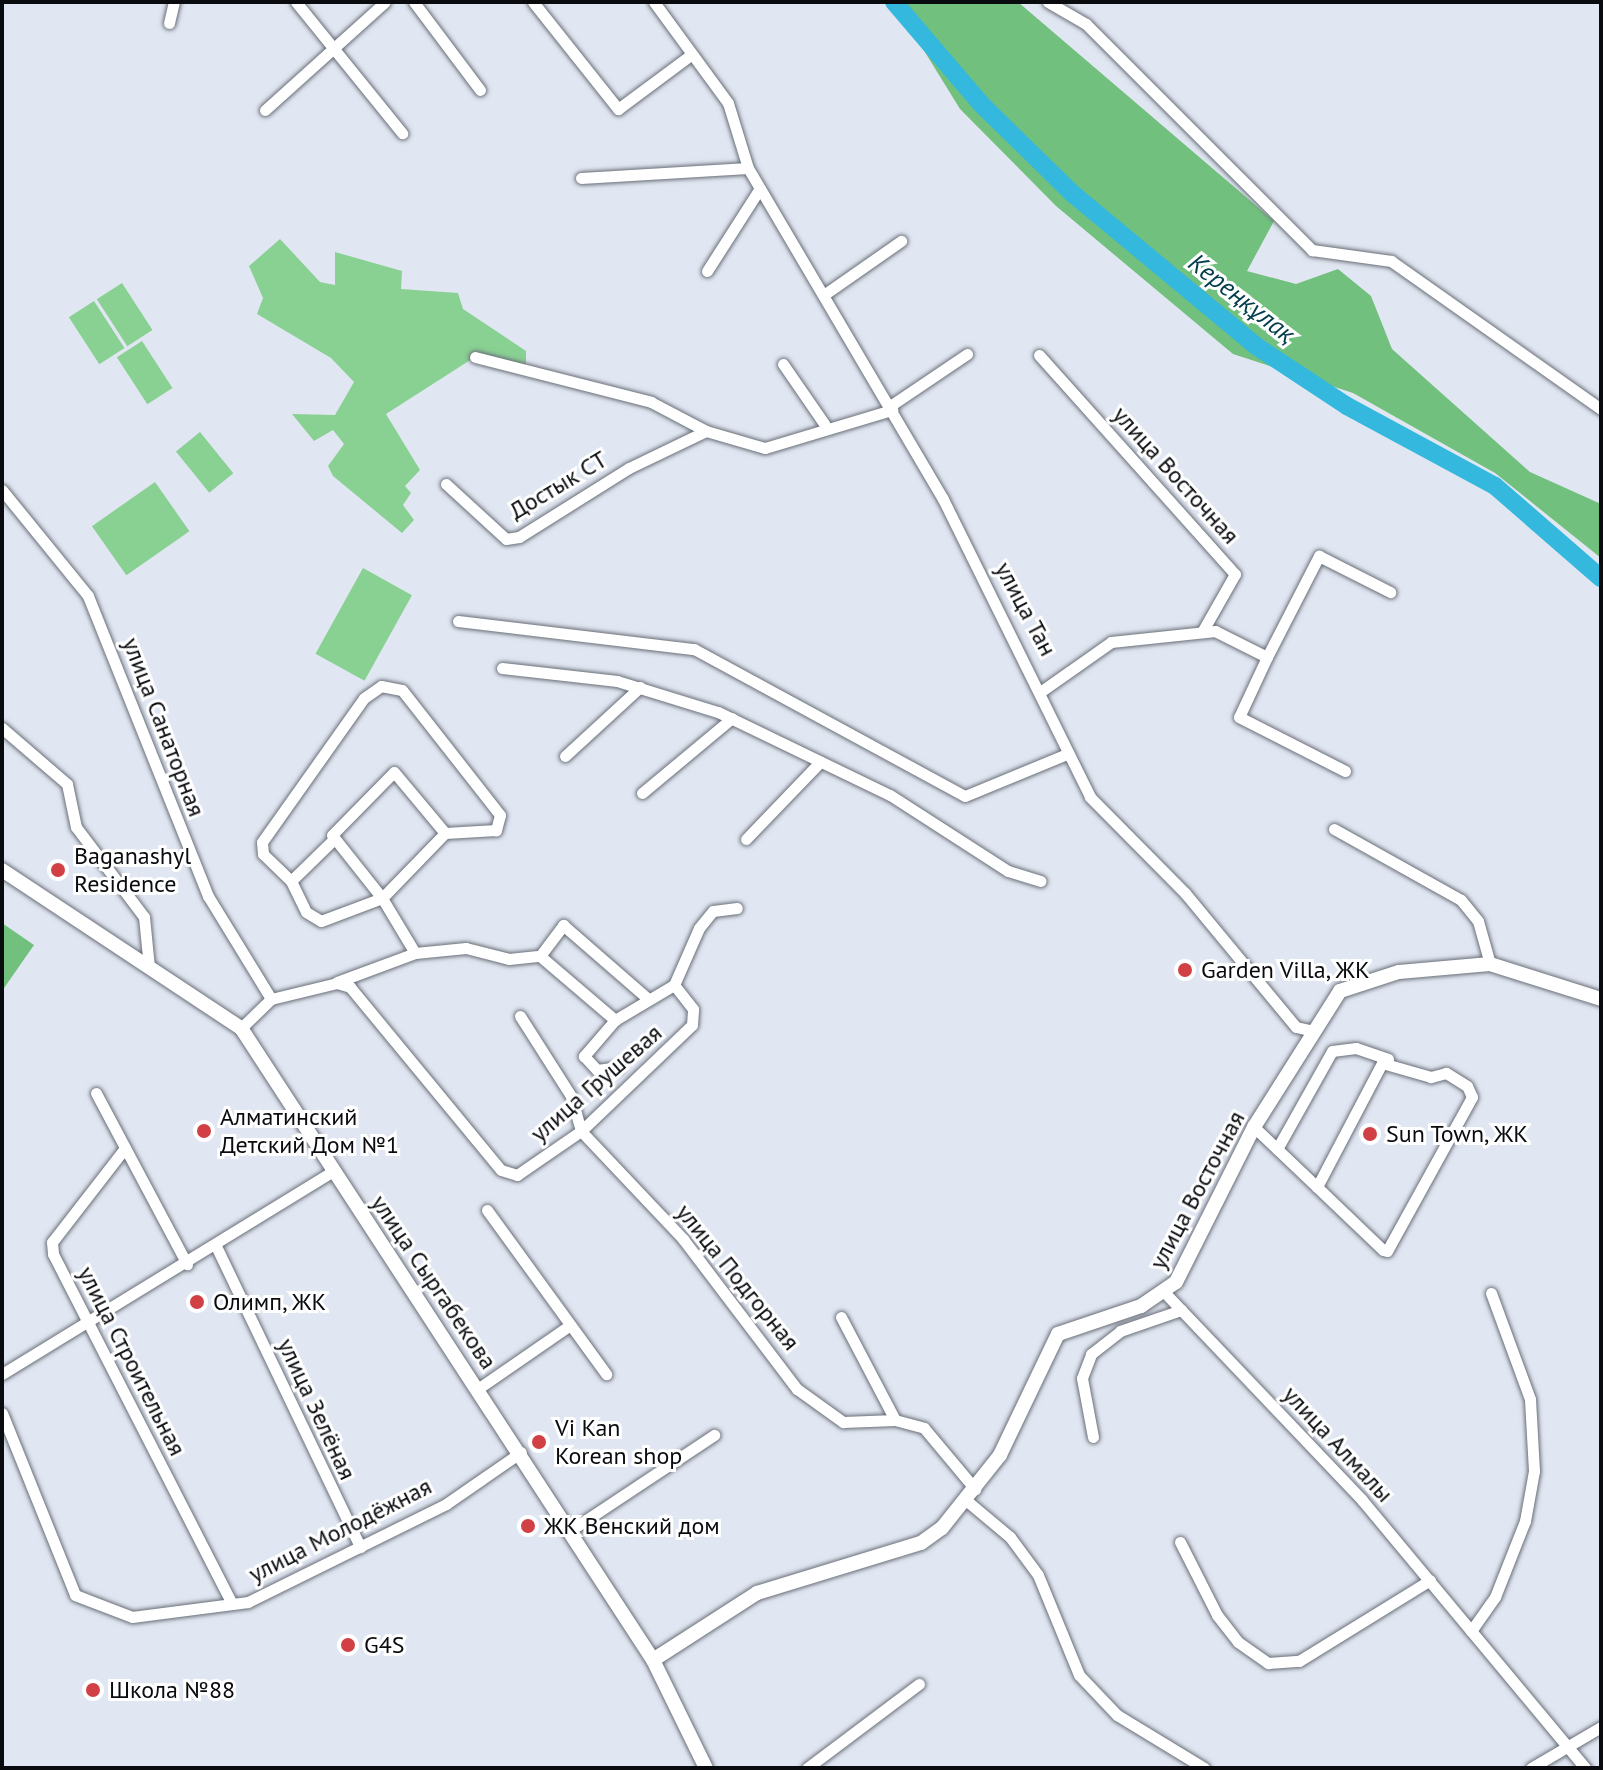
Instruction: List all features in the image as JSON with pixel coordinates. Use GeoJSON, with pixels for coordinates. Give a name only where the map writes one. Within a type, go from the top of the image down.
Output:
{"type":"FeatureCollection","features":[{"type":"Feature","properties":{"kind":"street"},"geometry":{"type":"LineString","coordinates":[[169,23],[174,2]]}},
{"type":"Feature","properties":{"kind":"street"},"geometry":{"type":"LineString","coordinates":[[296,2],[402,133]]}},
{"type":"Feature","properties":{"kind":"street"},"geometry":{"type":"LineString","coordinates":[[265,110],[385,2]]}},
{"type":"Feature","properties":{"kind":"street"},"geometry":{"type":"LineString","coordinates":[[414,2],[480,90]]}},
{"type":"Feature","properties":{"kind":"street"},"geometry":{"type":"LineString","coordinates":[[533,2],[618,109],[692,54]]}},
{"type":"Feature","properties":{"kind":"street","name":"улица Тан"},"geometry":{"type":"LineString","coordinates":[[654,2],[728,103],[748,168],[891,408],[1043,690],[1067,754],[1102,813],[1185,893],[1296,1027],[1309,1030]]}},
{"type":"Feature","properties":{"kind":"street"},"geometry":{"type":"LineString","coordinates":[[1048,2],[1086,24],[1312,250],[1391,261],[1601,409]]}},
{"type":"Feature","properties":{"kind":"street"},"geometry":{"type":"LineString","coordinates":[[581,178],[748,168]]}},
{"type":"Feature","properties":{"kind":"street"},"geometry":{"type":"LineString","coordinates":[[707,271],[760,188]]}},
{"type":"Feature","properties":{"kind":"street"},"geometry":{"type":"LineString","coordinates":[[825,294],[901,241]]}},
{"type":"Feature","properties":{"kind":"street"},"geometry":{"type":"LineString","coordinates":[[475,357],[651,402],[706,431],[765,448],[825,425],[891,408],[967,354]]}},
{"type":"Feature","properties":{"kind":"street","name":"улица Восточная"},"geometry":{"type":"LineString","coordinates":[[1039,355],[1235,574],[1202,632]]}},
{"type":"Feature","properties":{"kind":"street"},"geometry":{"type":"LineString","coordinates":[[783,364],[825,425]]}},
{"type":"Feature","properties":{"kind":"street","name":"Достык СТ"},"geometry":{"type":"LineString","coordinates":[[446,484],[495,532],[519,537],[629,468],[706,431]]}},
{"type":"Feature","properties":{"kind":"street","name":"улица Санаторная"},"geometry":{"type":"LineString","coordinates":[[2,490],[88,596],[208,896],[271,999]]}},
{"type":"Feature","properties":{"kind":"street"},"geometry":{"type":"LineString","coordinates":[[1345,771],[1239,717],[1319,556],[1390,592]]}},
{"type":"Feature","properties":{"kind":"street"},"geometry":{"type":"LineString","coordinates":[[458,621],[694,649],[965,796],[1067,754]]}},
{"type":"Feature","properties":{"kind":"street"},"geometry":{"type":"LineString","coordinates":[[1043,690],[1111,642],[1215,631],[1267,657]]}},
{"type":"Feature","properties":{"kind":"street"},"geometry":{"type":"LineString","coordinates":[[502,668],[640,687],[732,718],[890,795],[1008,871],[1040,881]]}},
{"type":"Feature","properties":{"kind":"street"},"geometry":{"type":"LineString","coordinates":[[381,686],[402,690],[500,815],[496,830],[445,833],[382,898],[321,921],[306,912],[291,881],[263,854],[262,842],[364,698],[381,686]]}},
{"type":"Feature","properties":{"kind":"street"},"geometry":{"type":"LineString","coordinates":[[565,756],[640,687]]}},
{"type":"Feature","properties":{"kind":"street"},"geometry":{"type":"LineString","coordinates":[[642,793],[732,718]]}},
{"type":"Feature","properties":{"kind":"street"},"geometry":{"type":"LineString","coordinates":[[2,728],[67,784],[76,827],[144,917],[149,967]]}},
{"type":"Feature","properties":{"kind":"street"},"geometry":{"type":"LineString","coordinates":[[746,839],[820,762]]}},
{"type":"Feature","properties":{"kind":"street"},"geometry":{"type":"LineString","coordinates":[[291,881],[394,772],[445,833]]}},
{"type":"Feature","properties":{"kind":"street"},"geometry":{"type":"LineString","coordinates":[[1334,829],[1461,900],[1478,921],[1490,964],[1601,999]]}},
{"type":"Feature","properties":{"kind":"street"},"geometry":{"type":"LineString","coordinates":[[332,841],[382,898],[415,953]]}},
{"type":"Feature","properties":{"kind":"street","name":"улица Сыргабекова"},"geometry":{"type":"LineString","coordinates":[[2,870],[241,1028],[521,1452],[653,1660],[706,1768]]}},
{"type":"Feature","properties":{"kind":"street"},"geometry":{"type":"LineString","coordinates":[[618,1067],[597,1070],[584,1056],[615,1020],[674,985],[699,928],[713,911],[737,908]]}},
{"type":"Feature","properties":{"kind":"street"},"geometry":{"type":"LineString","coordinates":[[540,956],[563,925],[648,999]]}},
{"type":"Feature","properties":{"kind":"street"},"geometry":{"type":"LineString","coordinates":[[241,1028],[271,999],[337,983],[415,953],[466,948],[509,959],[540,956],[615,1020]]}},
{"type":"Feature","properties":{"kind":"street","name":"улица Восточная"},"geometry":{"type":"LineString","coordinates":[[653,1660],[757,1593],[921,1543],[971,1495],[1019,1421],[1058,1334],[1166,1294],[1309,1030],[1340,991],[1399,972],[1490,964]]}},
{"type":"Feature","properties":{"kind":"street","name":"улица Грушевая"},"geometry":{"type":"LineString","coordinates":[[337,983],[350,987],[507,1175],[581,1131],[692,1025],[693,1009],[674,985]]}},
{"type":"Feature","properties":{"kind":"street","name":"улица Подгорная"},"geometry":{"type":"LineString","coordinates":[[520,1016],[571,1096],[581,1131],[683,1239],[807,1398],[843,1422],[895,1420],[924,1428],[971,1495],[1010,1537],[1038,1575],[1079,1675],[1117,1715],[1204,1768]]}},
{"type":"Feature","properties":{"kind":"street"},"geometry":{"type":"LineString","coordinates":[[1254,1127],[1277,1149],[1317,1187],[1389,1248],[1472,1097],[1459,1077],[1417,1075],[1388,1059],[1356,1048],[1332,1051],[1277,1149]]}},
{"type":"Feature","properties":{"kind":"street"},"geometry":{"type":"LineString","coordinates":[[1317,1187],[1388,1059]]}},
{"type":"Feature","properties":{"kind":"street"},"geometry":{"type":"LineString","coordinates":[[96,1093],[187,1264]]}},
{"type":"Feature","properties":{"kind":"street","name":"улица Строительная"},"geometry":{"type":"LineString","coordinates":[[125,1148],[52,1242],[86,1325],[232,1604]]}},
{"type":"Feature","properties":{"kind":"street"},"geometry":{"type":"LineString","coordinates":[[2,1374],[187,1264],[333,1171]]}},
{"type":"Feature","properties":{"kind":"street"},"geometry":{"type":"LineString","coordinates":[[487,1210],[566,1328],[606,1374]]}},
{"type":"Feature","properties":{"kind":"street","name":"улица Зелёная"},"geometry":{"type":"LineString","coordinates":[[216,1246],[360,1547]]}},
{"type":"Feature","properties":{"kind":"street"},"geometry":{"type":"LineString","coordinates":[[1471,1631],[1495,1597],[1525,1521],[1534,1471],[1530,1399],[1491,1293]]}},
{"type":"Feature","properties":{"kind":"street","name":"улица Алмалы"},"geometry":{"type":"LineString","coordinates":[[1166,1294],[1430,1580],[1585,1768]]}},
{"type":"Feature","properties":{"kind":"street"},"geometry":{"type":"LineString","coordinates":[[1093,1437],[1082,1378],[1091,1354],[1120,1331],[1181,1310]]}},
{"type":"Feature","properties":{"kind":"street"},"geometry":{"type":"LineString","coordinates":[[841,1317],[895,1420]]}},
{"type":"Feature","properties":{"kind":"street"},"geometry":{"type":"LineString","coordinates":[[479,1388],[566,1328]]}},
{"type":"Feature","properties":{"kind":"street","name":"улица Молодёжная"},"geometry":{"type":"LineString","coordinates":[[2,1413],[75,1595],[132,1617],[232,1604],[360,1547],[446,1504],[521,1452]]}},
{"type":"Feature","properties":{"kind":"street"},"geometry":{"type":"LineString","coordinates":[[571,1530],[714,1435]]}},
{"type":"Feature","properties":{"kind":"street"},"geometry":{"type":"LineString","coordinates":[[1180,1542],[1217,1615],[1238,1642],[1268,1663],[1299,1661],[1430,1580]]}},
{"type":"Feature","properties":{"kind":"street"},"geometry":{"type":"LineString","coordinates":[[807,1768],[919,1684]]}},
{"type":"Feature","properties":{"kind":"street"},"geometry":{"type":"LineString","coordinates":[[1531,1768],[1566,1743],[1601,1727]]}},
{"type":"Feature","properties":{"kind":"green space"},"geometry":{"type":"Polygon","coordinates":[[[894,2],[1018,2],[1274,221],[1247,271],[1296,284],[1338,269],[1371,296],[1392,349],[1530,472],[1601,504],[1601,558],[1495,473],[1353,393],[1233,354],[1056,206],[960,109],[894,2]]]}},
{"type":"Feature","properties":{"kind":"green space"},"geometry":{"type":"Polygon","coordinates":[[[280,239],[320,282],[335,285],[335,252],[402,271],[401,289],[458,293],[463,309],[526,351],[526,369],[475,357],[386,414],[420,470],[405,486],[411,493],[403,505],[414,520],[402,533],[333,476],[328,466],[344,444],[333,430],[314,441],[292,414],[335,415],[354,382],[331,358],[257,314],[263,298],[249,266],[280,239]]]}},
{"type":"Feature","properties":{"kind":"green space"},"geometry":{"type":"Polygon","coordinates":[[[122,283],[152,330],[127,346],[97,299],[122,283]]]}},
{"type":"Feature","properties":{"kind":"green space"},"geometry":{"type":"Polygon","coordinates":[[[94,301],[124,348],[99,364],[69,317],[94,301]]]}},
{"type":"Feature","properties":{"kind":"green space"},"geometry":{"type":"Polygon","coordinates":[[[142,341],[172,388],[147,404],[117,357],[142,341]]]}},
{"type":"Feature","properties":{"kind":"green space"},"geometry":{"type":"Polygon","coordinates":[[[200,432],[233,473],[209,493],[176,452],[200,432]]]}},
{"type":"Feature","properties":{"kind":"green space"},"geometry":{"type":"Polygon","coordinates":[[[155,482],[189,531],[126,575],[92,526],[155,482]]]}},
{"type":"Feature","properties":{"kind":"green space"},"geometry":{"type":"Polygon","coordinates":[[[363,568],[412,595],[364,681],[315,654],[363,568]]]}},
{"type":"Feature","properties":{"kind":"green space"},"geometry":{"type":"Polygon","coordinates":[[[2,923],[34,945],[2,991],[2,923]]]}},
{"type":"Feature","properties":{"kind":"waterway","name":"Кереңқұлақ"},"geometry":{"type":"LineString","coordinates":[[894,2],[981,104],[1073,194],[1256,346],[1347,406],[1495,486],[1601,578]]}},
{"type":"Feature","properties":{"kind":"place","name":"Baganashyl Residence"},"geometry":{"type":"Point","coordinates":[58,870]}},
{"type":"Feature","properties":{"kind":"place","name":"Garden Villa, ЖК"},"geometry":{"type":"Point","coordinates":[1185,970]}},
{"type":"Feature","properties":{"kind":"place","name":"Алматинский Детский Дом №1"},"geometry":{"type":"Point","coordinates":[204,1131]}},
{"type":"Feature","properties":{"kind":"place","name":"Sun Town, ЖК"},"geometry":{"type":"Point","coordinates":[1370,1134]}},
{"type":"Feature","properties":{"kind":"place","name":"Олимп, ЖК"},"geometry":{"type":"Point","coordinates":[197,1302]}},
{"type":"Feature","properties":{"kind":"place","name":"Vi Kan Korean shop"},"geometry":{"type":"Point","coordinates":[539,1442]}},
{"type":"Feature","properties":{"kind":"place","name":"ЖК Венский дом"},"geometry":{"type":"Point","coordinates":[528,1526]}},
{"type":"Feature","properties":{"kind":"place","name":"G4S"},"geometry":{"type":"Point","coordinates":[348,1645]}},
{"type":"Feature","properties":{"kind":"place","name":"Школа №88"},"geometry":{"type":"Point","coordinates":[93,1690]}}]}
